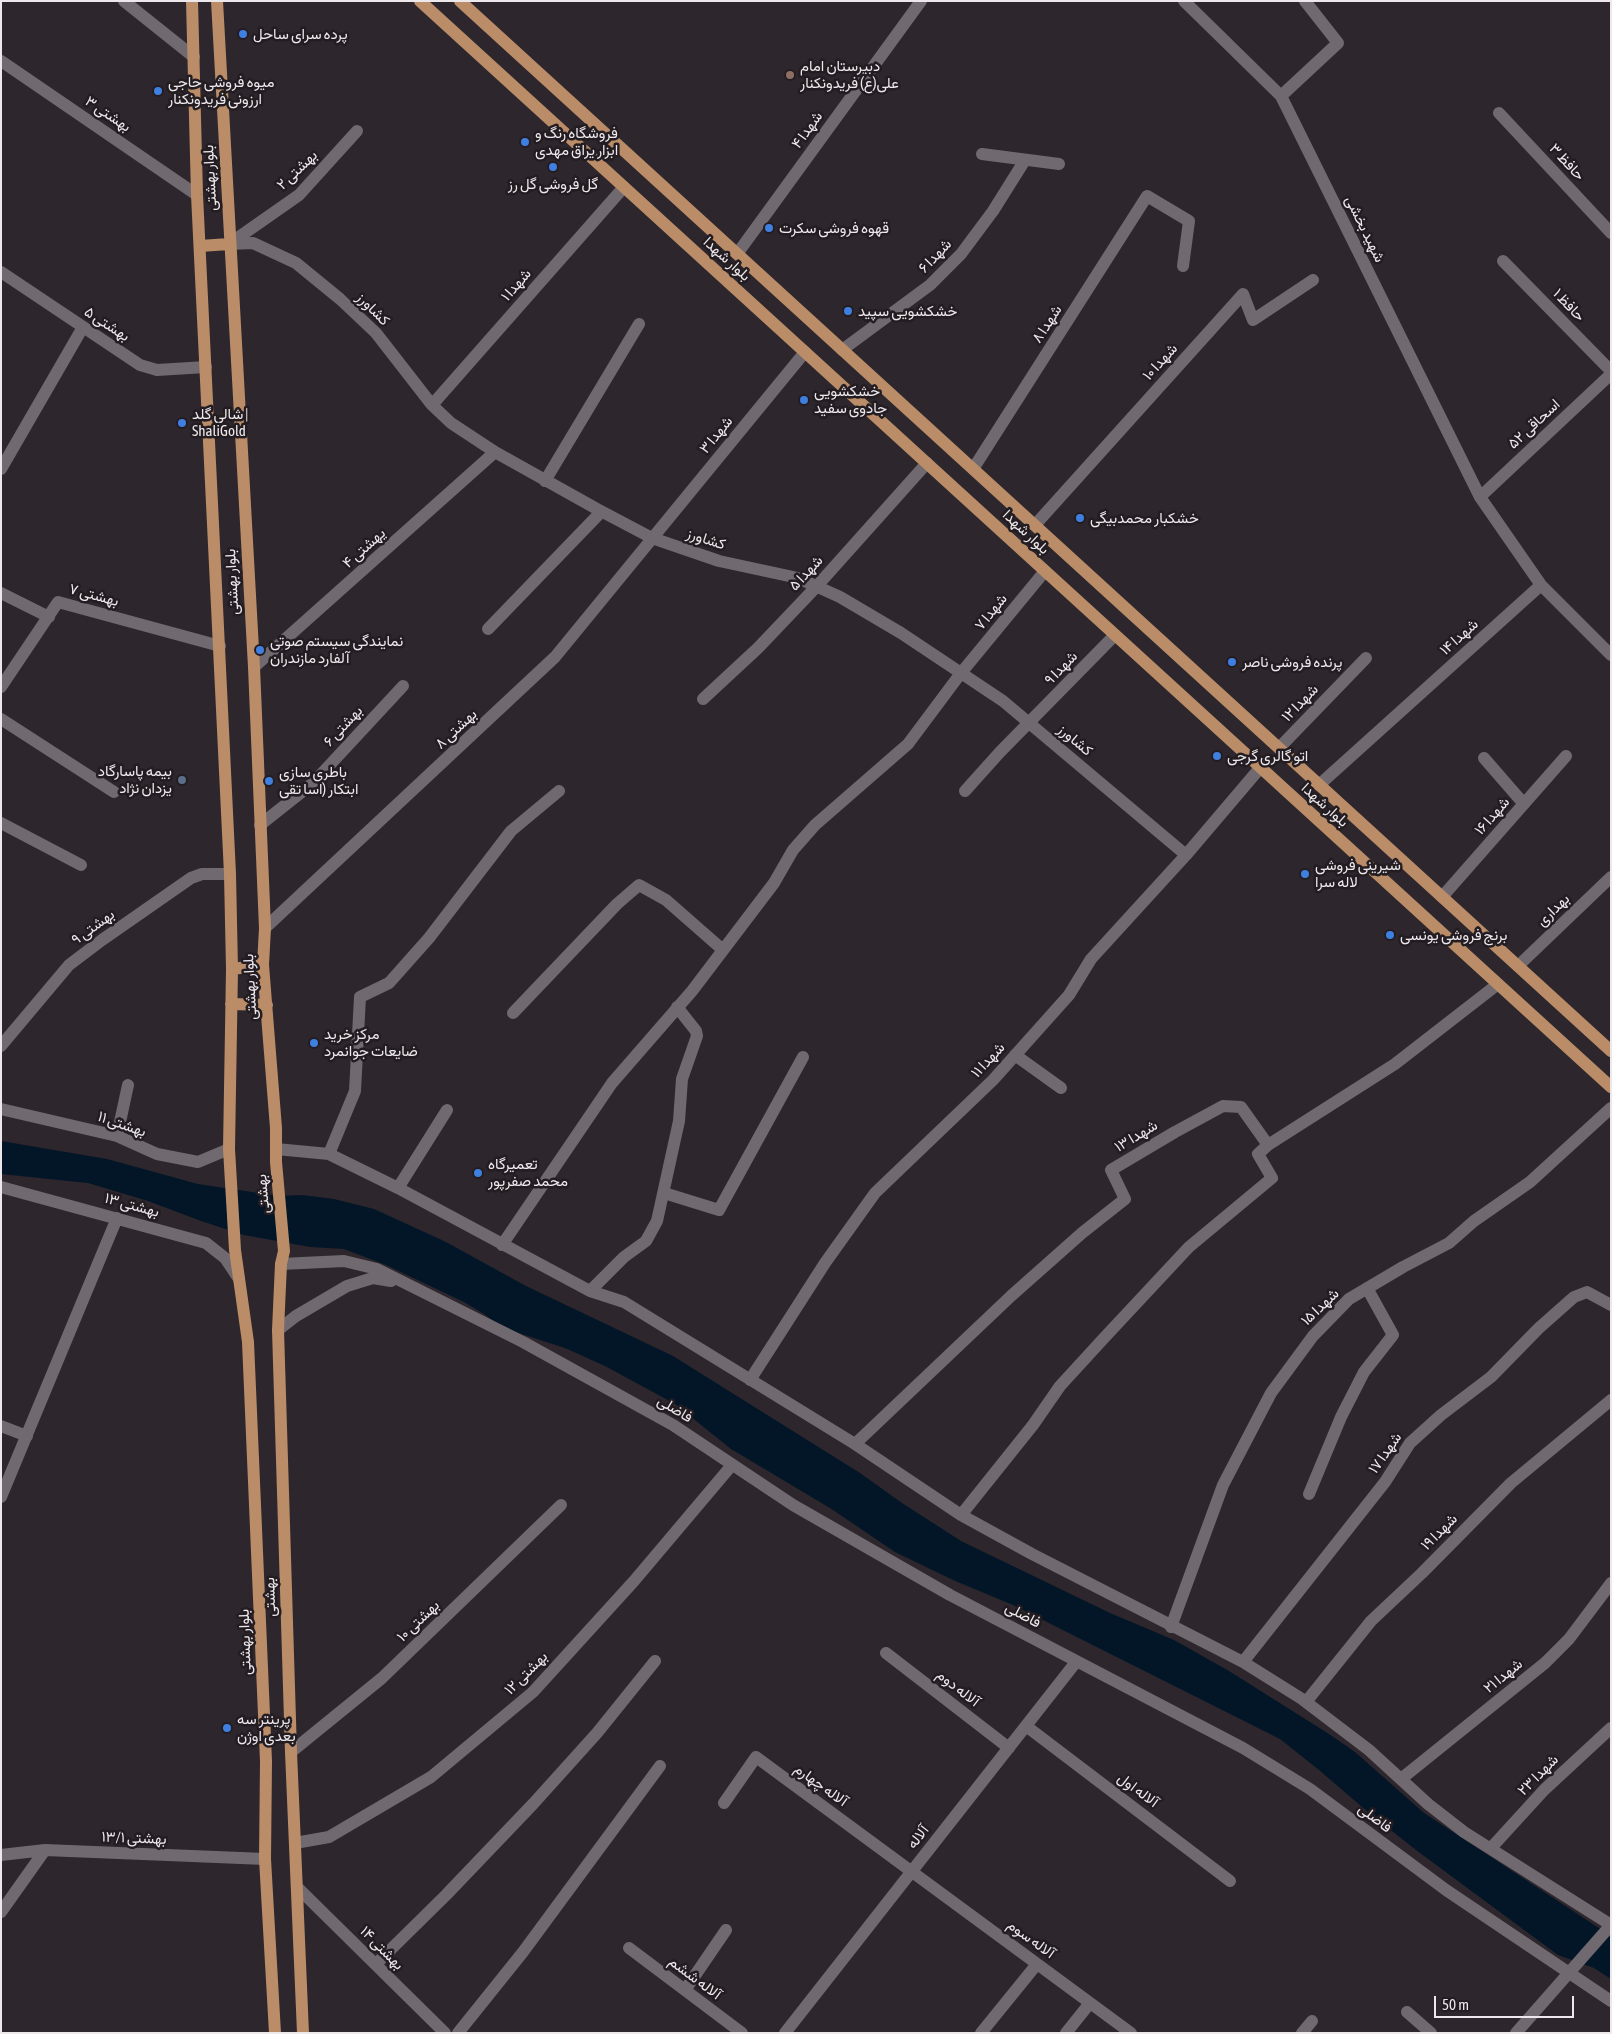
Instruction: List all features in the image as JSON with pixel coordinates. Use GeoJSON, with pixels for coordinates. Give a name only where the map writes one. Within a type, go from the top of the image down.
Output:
{"type":"FeatureCollection","features":[{"type":"Feature","properties":{"kind":"main road","name":"بلوار بهشتی"},"geometry":{"type":"LineString","coordinates":[[192,1],[197,195],[230,874],[232,969],[230,1162]]}},
{"type":"Feature","properties":{"kind":"main road","name":"بلوار بهشتی"},"geometry":{"type":"LineString","coordinates":[[217,1],[254,667],[265,928],[263,965],[276,1162]]}},
{"type":"Feature","properties":{"kind":"main road","name":"بلوار شهدا"},"geometry":{"type":"LineString","coordinates":[[420,1],[1611,1087]]}},
{"type":"Feature","properties":{"kind":"main road","name":"بلوار شهدا"},"geometry":{"type":"LineString","coordinates":[[460,1],[1442,897],[1609,1047]]}},
{"type":"Feature","properties":{"kind":"main road"},"geometry":{"type":"LineString","coordinates":[[200,246],[229,244]]}},
{"type":"Feature","properties":{"kind":"main road"},"geometry":{"type":"LineString","coordinates":[[232,969],[263,965]]}},
{"type":"Feature","properties":{"kind":"main road"},"geometry":{"type":"LineString","coordinates":[[231,1004],[266,1005]]}},
{"type":"Feature","properties":{"kind":"main road","name":"بهشتی"},"geometry":{"type":"LineString","coordinates":[[230,1162],[235,1250]]}},
{"type":"Feature","properties":{"kind":"main road","name":"بهشتی"},"geometry":{"type":"LineString","coordinates":[[276,1162],[284,1250],[281,1264],[278,1330],[291,1752],[303,2033]]}},
{"type":"Feature","properties":{"kind":"main road","name":"بلوار بهشتی"},"geometry":{"type":"LineString","coordinates":[[235,1250],[248,1342],[266,1761],[265,1859],[275,2033]]}},
{"type":"Feature","properties":{"kind":"street"},"geometry":{"type":"LineString","coordinates":[[124,1],[194,56]]}},
{"type":"Feature","properties":{"kind":"street","name":"شهدا ۴"},"geometry":{"type":"LineString","coordinates":[[737,254],[921,1]]}},
{"type":"Feature","properties":{"kind":"street","name":"شهید بخشی"},"geometry":{"type":"LineString","coordinates":[[1184,1],[1281,96],[1480,497]]}},
{"type":"Feature","properties":{"kind":"street"},"geometry":{"type":"LineString","coordinates":[[1281,96],[1338,44],[1304,1]]}},
{"type":"Feature","properties":{"kind":"street","name":"بهشتی ۳"},"geometry":{"type":"LineString","coordinates":[[1,61],[197,195]]}},
{"type":"Feature","properties":{"kind":"street","name":"حافظ ۳"},"geometry":{"type":"LineString","coordinates":[[1499,113],[1611,233]]}},
{"type":"Feature","properties":{"kind":"street","name":"بهشتی ۲"},"geometry":{"type":"LineString","coordinates":[[229,244],[299,194],[357,131]]}},
{"type":"Feature","properties":{"kind":"street"},"geometry":{"type":"LineString","coordinates":[[982,154],[1059,164]]}},
{"type":"Feature","properties":{"kind":"street","name":"شهدا ۶"},"geometry":{"type":"LineString","coordinates":[[842,350],[930,285],[960,254],[992,211],[1025,160]]}},
{"type":"Feature","properties":{"kind":"street","name":"شهدا ۱"},"geometry":{"type":"LineString","coordinates":[[432,405],[624,187]]}},
{"type":"Feature","properties":{"kind":"street","name":"شهدا ۸"},"geometry":{"type":"LineString","coordinates":[[973,469],[1147,196],[1189,221],[1183,266]]}},
{"type":"Feature","properties":{"kind":"street","name":"کشاورز"},"geometry":{"type":"LineString","coordinates":[[229,244],[253,243],[296,264],[340,299],[376,334],[432,405],[451,423],[495,452],[545,481],[652,538],[719,561],[798,578],[840,597],[901,633],[1003,701],[1186,856]]}},
{"type":"Feature","properties":{"kind":"street","name":"حافظ ۱"},"geometry":{"type":"LineString","coordinates":[[1503,261],[1611,373]]}},
{"type":"Feature","properties":{"kind":"street","name":"بهشتی ۵"},"geometry":{"type":"LineString","coordinates":[[1,272],[140,365],[157,370],[206,367]]}},
{"type":"Feature","properties":{"kind":"street","name":"شهدا ۱۰"},"geometry":{"type":"LineString","coordinates":[[1035,525],[1243,294],[1253,320],[1313,280]]}},
{"type":"Feature","properties":{"kind":"street"},"geometry":{"type":"LineString","coordinates":[[545,481],[638,324]]}},
{"type":"Feature","properties":{"kind":"street"},"geometry":{"type":"LineString","coordinates":[[1,470],[83,327]]}},
{"type":"Feature","properties":{"kind":"street","name":"شهدا ۳"},"geometry":{"type":"LineString","coordinates":[[652,538],[805,352]]}},
{"type":"Feature","properties":{"kind":"street","name":"اسحاقی ۵۲"},"geometry":{"type":"LineString","coordinates":[[1480,497],[1611,373]]}},
{"type":"Feature","properties":{"kind":"street","name":"یهشتی ۴"},"geometry":{"type":"LineString","coordinates":[[254,667],[495,452]]}},
{"type":"Feature","properties":{"kind":"street","name":"شهدا ۵"},"geometry":{"type":"LineString","coordinates":[[702,699],[758,648],[817,586],[927,463]]}},
{"type":"Feature","properties":{"kind":"street"},"geometry":{"type":"LineString","coordinates":[[1480,497],[1541,585],[1611,655]]}},
{"type":"Feature","properties":{"kind":"street"},"geometry":{"type":"LineString","coordinates":[[488,629],[601,512]]}},
{"type":"Feature","properties":{"kind":"street","name":"بهشتی ۸"},"geometry":{"type":"LineString","coordinates":[[265,928],[555,658],[652,538]]}},
{"type":"Feature","properties":{"kind":"street","name":"شهدا ۷"},"geometry":{"type":"LineString","coordinates":[[502,1245],[612,1083],[723,950],[774,884],[794,850],[814,825],[908,744],[961,673],[1045,571]]}},
{"type":"Feature","properties":{"kind":"street","name":"شهدا ۱۴"},"geometry":{"type":"LineString","coordinates":[[1319,785],[1541,585]]}},
{"type":"Feature","properties":{"kind":"street"},"geometry":{"type":"LineString","coordinates":[[1,593],[49,617]]}},
{"type":"Feature","properties":{"kind":"street","name":"بهشتی ۷"},"geometry":{"type":"LineString","coordinates":[[4,679],[58,602],[220,646]]}},
{"type":"Feature","properties":{"kind":"street","name":"شهدا ۹"},"geometry":{"type":"LineString","coordinates":[[965,791],[1000,752],[1115,635]]}},
{"type":"Feature","properties":{"kind":"street","name":"شهدا ۱۲"},"geometry":{"type":"LineString","coordinates":[[1279,748],[1366,658]]}},
{"type":"Feature","properties":{"kind":"street","name":"بهشتی ۶"},"geometry":{"type":"LineString","coordinates":[[260,825],[313,783],[403,686]]}},
{"type":"Feature","properties":{"kind":"street"},"geometry":{"type":"LineString","coordinates":[[1,720],[114,792]]}},
{"type":"Feature","properties":{"kind":"street","name":"شهدا ۱۶"},"geometry":{"type":"LineString","coordinates":[[1442,897],[1566,756]]}},
{"type":"Feature","properties":{"kind":"street"},"geometry":{"type":"LineString","coordinates":[[1484,758],[1524,804]]}},
{"type":"Feature","properties":{"kind":"street","name":"شهدا ۱۱"},"geometry":{"type":"LineString","coordinates":[[750,1380],[825,1263],[874,1193],[993,1080],[1069,995],[1091,960],[1186,856],[1260,768]]}},
{"type":"Feature","properties":{"kind":"street"},"geometry":{"type":"LineString","coordinates":[[329,1154],[355,1091],[357,1025],[360,997],[389,983],[429,938],[511,831],[559,791]]}},
{"type":"Feature","properties":{"kind":"street"},"geometry":{"type":"LineString","coordinates":[[1,823],[81,865]]}},
{"type":"Feature","properties":{"kind":"street","name":"بهشتی ۹"},"geometry":{"type":"LineString","coordinates":[[1,1046],[69,965],[102,940],[191,878],[202,874],[230,874]]}},
{"type":"Feature","properties":{"kind":"street","name":"بهداری"},"geometry":{"type":"LineString","coordinates":[[1518,966],[1611,877]]}},
{"type":"Feature","properties":{"kind":"street"},"geometry":{"type":"LineString","coordinates":[[513,1013],[617,904],[639,885],[666,900],[723,950]]}},
{"type":"Feature","properties":{"kind":"street"},"geometry":{"type":"LineString","coordinates":[[961,1515],[1033,1424],[1060,1386],[1104,1338],[1189,1247],[1272,1178],[1258,1154],[1268,1145],[1395,1064],[1498,984]]}},
{"type":"Feature","properties":{"kind":"street"},"geometry":{"type":"LineString","coordinates":[[590,1291],[624,1257],[646,1241],[657,1221],[679,1121],[682,1080],[697,1036],[696,1031],[677,1007]]}},
{"type":"Feature","properties":{"kind":"street"},"geometry":{"type":"LineString","coordinates":[[1015,1055],[1061,1088]]}},
{"type":"Feature","properties":{"kind":"street"},"geometry":{"type":"LineString","coordinates":[[664,1193],[719,1210],[802,1057]]}},
{"type":"Feature","properties":{"kind":"street"},"geometry":{"type":"LineString","coordinates":[[117,1136],[128,1085]]}},
{"type":"Feature","properties":{"kind":"street","name":"شهدا ۱۳"},"geometry":{"type":"LineString","coordinates":[[855,1444],[1011,1296],[1082,1233],[1125,1199],[1111,1170],[1223,1106],[1241,1107],[1268,1145]]}},
{"type":"Feature","properties":{"kind":"street","name":"شهدا ۱۵"},"geometry":{"type":"LineString","coordinates":[[1171,1627],[1223,1485],[1270,1393],[1313,1336],[1349,1300],[1403,1267],[1449,1244],[1474,1221],[1530,1182],[1611,1108]]}},
{"type":"Feature","properties":{"kind":"street","name":"بهشتی ۱۱"},"geometry":{"type":"LineString","coordinates":[[1,1109],[117,1136],[157,1154],[198,1162],[230,1149]]}},
{"type":"Feature","properties":{"kind":"street"},"geometry":{"type":"LineString","coordinates":[[398,1188],[447,1110]]}},
{"type":"Feature","properties":{"kind":"street"},"geometry":{"type":"LineString","coordinates":[[276,1148],[329,1154],[398,1188],[590,1291],[624,1302],[855,1444],[961,1515],[1171,1627],[1243,1662],[1306,1702],[1369,1750],[1428,1804],[1464,1832],[1611,1925],[1516,2033]]}},
{"type":"Feature","properties":{"kind":"street","name":"بهشتی ۱۳"},"geometry":{"type":"LineString","coordinates":[[1,1187],[206,1243],[225,1258],[239,1278]]}},
{"type":"Feature","properties":{"kind":"street"},"geometry":{"type":"LineString","coordinates":[[1,1497],[117,1218]]}},
{"type":"Feature","properties":{"kind":"street","name":"فاضلی"},"geometry":{"type":"LineString","coordinates":[[281,1264],[344,1261],[377,1270],[524,1342],[673,1425],[793,1505],[925,1581],[1242,1748],[1310,1789],[1446,1890],[1611,2001]]}},
{"type":"Feature","properties":{"kind":"street","name":"فاضلی"},"geometry":{"type":"LineString","coordinates":[[278,1330],[296,1316],[347,1286],[373,1278],[403,1283]]}},
{"type":"Feature","properties":{"kind":"street"},"geometry":{"type":"LineString","coordinates":[[1309,1494],[1341,1417],[1364,1372],[1393,1335],[1367,1288]]}},
{"type":"Feature","properties":{"kind":"street","name":"شهدا ۱۷"},"geometry":{"type":"LineString","coordinates":[[1243,1662],[1385,1482],[1410,1443],[1441,1415],[1491,1377],[1539,1328],[1574,1297],[1588,1292],[1611,1305]]}},
{"type":"Feature","properties":{"kind":"street","name":"شهدا ۱۹"},"geometry":{"type":"LineString","coordinates":[[1306,1702],[1371,1620],[1422,1573],[1510,1484],[1611,1400]]}},
{"type":"Feature","properties":{"kind":"street"},"geometry":{"type":"LineString","coordinates":[[1,1426],[27,1436]]}},
{"type":"Feature","properties":{"kind":"street","name":"بهشتی ۱۲"},"geometry":{"type":"LineString","coordinates":[[295,1843],[329,1837],[431,1777],[533,1692],[634,1581],[732,1465]]}},
{"type":"Feature","properties":{"kind":"street","name":"بهشتی ۱۰"},"geometry":{"type":"LineString","coordinates":[[291,1752],[382,1678],[561,1505]]}},
{"type":"Feature","properties":{"kind":"street","name":"شهدا ۲۱"},"geometry":{"type":"LineString","coordinates":[[1401,1779],[1546,1663],[1569,1639],[1611,1583]]}},
{"type":"Feature","properties":{"kind":"street","name":"آلاله دوم"},"geometry":{"type":"LineString","coordinates":[[886,1653],[1009,1748]]}},
{"type":"Feature","properties":{"kind":"street"},"geometry":{"type":"LineString","coordinates":[[376,1964],[446,1895],[533,1804],[597,1733],[655,1661]]}},
{"type":"Feature","properties":{"kind":"street","name":"آلاله"},"geometry":{"type":"LineString","coordinates":[[785,2033],[1076,1662]]}},
{"type":"Feature","properties":{"kind":"street","name":"آلاله اول"},"geometry":{"type":"LineString","coordinates":[[1026,1726],[1230,1881]]}},
{"type":"Feature","properties":{"kind":"street","name":"شهدا ۲۳"},"geometry":{"type":"LineString","coordinates":[[1491,1848],[1544,1790],[1611,1728]]}},
{"type":"Feature","properties":{"kind":"street","name":"آلاله چهارم"},"geometry":{"type":"LineString","coordinates":[[724,1804],[756,1757],[911,1872]]}},
{"type":"Feature","properties":{"kind":"street"},"geometry":{"type":"LineString","coordinates":[[458,2033],[523,1952],[660,1766]]}},
{"type":"Feature","properties":{"kind":"street"},"geometry":{"type":"LineString","coordinates":[[1,1912],[44,1850]]}},
{"type":"Feature","properties":{"kind":"street","name":"بهشتی ۱۳/۱"},"geometry":{"type":"LineString","coordinates":[[1,1855],[44,1850],[265,1859]]}},
{"type":"Feature","properties":{"kind":"street","name":"آلاله سوم"},"geometry":{"type":"LineString","coordinates":[[911,1872],[1131,2033]]}},
{"type":"Feature","properties":{"kind":"street","name":"بهشتی ۱۴"},"geometry":{"type":"LineString","coordinates":[[297,1887],[445,2033]]}},
{"type":"Feature","properties":{"kind":"street"},"geometry":{"type":"LineString","coordinates":[[685,1990],[726,1930]]}},
{"type":"Feature","properties":{"kind":"street","name":"آلاله ششم"},"geometry":{"type":"LineString","coordinates":[[629,1948],[742,2033]]}},
{"type":"Feature","properties":{"kind":"street"},"geometry":{"type":"LineString","coordinates":[[981,2033],[1037,1964]]}},
{"type":"Feature","properties":{"kind":"street"},"geometry":{"type":"LineString","coordinates":[[1066,2033],[1090,2003]]}},
{"type":"Feature","properties":{"kind":"street"},"geometry":{"type":"LineString","coordinates":[[1406,2012],[1431,2033]]}},
{"type":"Feature","properties":{"kind":"street"},"geometry":{"type":"LineString","coordinates":[[1302,2033],[1312,2021]]}},
{"type":"Feature","properties":{"kind":"water"},"geometry":{"type":"Polygon","coordinates":[[[1,1141],[107,1159],[198,1184],[279,1196],[302,1195],[334,1199],[374,1209],[446,1242],[526,1286],[673,1356],[860,1473],[961,1541],[1110,1613],[1174,1640],[1229,1671],[1329,1734],[1355,1752],[1424,1813],[1611,1936],[1611,1979],[1594,1968],[1558,1955],[1416,1850],[1280,1739],[1013,1605],[953,1580],[895,1552],[830,1508],[731,1449],[675,1404],[605,1366],[565,1348],[503,1328],[464,1302],[386,1265],[344,1249],[310,1247],[244,1235],[148,1201],[88,1183],[1,1174],[1,1141]]]}},
{"type":"Feature","properties":{"kind":"place","name":"پرده سرای ساحل"},"geometry":{"type":"Point","coordinates":[243,34]}},
{"type":"Feature","properties":{"kind":"place","name":"دبیرستان امام علی(ع) فریدونکنار"},"geometry":{"type":"Point","coordinates":[790,75]}},
{"type":"Feature","properties":{"kind":"place","name":"میوه فروشی حاجی ارزونی فریدونکنار"},"geometry":{"type":"Point","coordinates":[158,91]}},
{"type":"Feature","properties":{"kind":"place","name":"فروشگاه رنگ و ابزار یراق مهدی"},"geometry":{"type":"Point","coordinates":[525,142]}},
{"type":"Feature","properties":{"kind":"place","name":"گل فروشی گل رز"},"geometry":{"type":"Point","coordinates":[553,167]}},
{"type":"Feature","properties":{"kind":"place","name":"قهوه فروشی سکرت"},"geometry":{"type":"Point","coordinates":[769,228]}},
{"type":"Feature","properties":{"kind":"place","name":"خشکشویی سپید"},"geometry":{"type":"Point","coordinates":[848,311]}},
{"type":"Feature","properties":{"kind":"place","name":"خشکشویی جادوی سفید"},"geometry":{"type":"Point","coordinates":[804,400]}},
{"type":"Feature","properties":{"kind":"place","name":"شالی گلد | ShaliGold"},"geometry":{"type":"Point","coordinates":[182,423]}},
{"type":"Feature","properties":{"kind":"place","name":"خشکبار محمدبیگی"},"geometry":{"type":"Point","coordinates":[1080,518]}},
{"type":"Feature","properties":{"kind":"place","name":"نمایندگی سیستم صوتی آلفارد مازندران"},"geometry":{"type":"Point","coordinates":[260,650]}},
{"type":"Feature","properties":{"kind":"place","name":"پرنده فروشی ناصر"},"geometry":{"type":"Point","coordinates":[1232,662]}},
{"type":"Feature","properties":{"kind":"place","name":"اتو گالری گرجی"},"geometry":{"type":"Point","coordinates":[1217,756]}},
{"type":"Feature","properties":{"kind":"place","name":"بیمه پاسارگاد یزدان نژاد"},"geometry":{"type":"Point","coordinates":[182,780]}},
{"type":"Feature","properties":{"kind":"place","name":"باطری سازی ابتکار (اسا تقی"},"geometry":{"type":"Point","coordinates":[269,781]}},
{"type":"Feature","properties":{"kind":"place","name":"شیرینی فروشی لاله سرا"},"geometry":{"type":"Point","coordinates":[1305,874]}},
{"type":"Feature","properties":{"kind":"place","name":"برنج فروشی یونسی"},"geometry":{"type":"Point","coordinates":[1390,935]}},
{"type":"Feature","properties":{"kind":"place","name":"مرکز خرید ضایعات جوانمرد"},"geometry":{"type":"Point","coordinates":[314,1043]}},
{"type":"Feature","properties":{"kind":"place","name":"تعمیرگاه محمد صفرپور"},"geometry":{"type":"Point","coordinates":[478,1173]}},
{"type":"Feature","properties":{"kind":"place","name":"پرینتر سه بعدی اوژن"},"geometry":{"type":"Point","coordinates":[227,1728]}}]}
